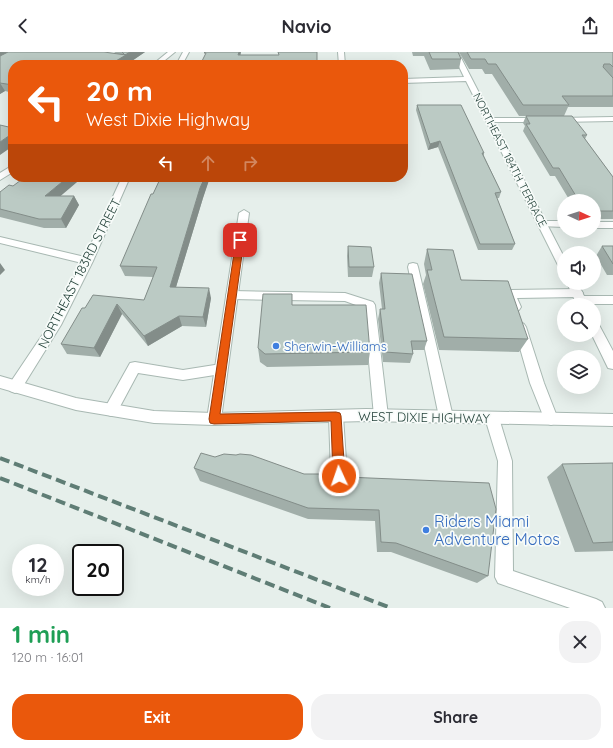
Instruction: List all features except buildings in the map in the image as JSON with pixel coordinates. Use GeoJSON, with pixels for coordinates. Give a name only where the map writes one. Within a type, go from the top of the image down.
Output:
{"type":"FeatureCollection","features":[{"type":"Feature","properties":{"kind":"street"},"geometry":{"type":"LineString","coordinates":[[162,60],[172,52]]}},
{"type":"Feature","properties":{"kind":"street","name":"NORTHEAST 184TH TERRACE"},"geometry":{"type":"LineString","coordinates":[[455,52],[557,253]]}},
{"type":"Feature","properties":{"kind":"street"},"geometry":{"type":"LineString","coordinates":[[408,81],[469,79]]}},
{"type":"Feature","properties":{"kind":"street"},"geometry":{"type":"LineString","coordinates":[[489,120],[613,119]]}},
{"type":"Feature","properties":{"kind":"street","name":"NORTHEAST 183RD STREET"},"geometry":{"type":"LineString","coordinates":[[15,387],[55,325],[88,261],[124,182]]}},
{"type":"Feature","properties":{"kind":"street"},"geometry":{"type":"LineString","coordinates":[[214,419],[244,213]]}},
{"type":"Feature","properties":{"kind":"street"},"geometry":{"type":"LineString","coordinates":[[542,224],[557,224]]}},
{"type":"Feature","properties":{"kind":"street"},"geometry":{"type":"LineString","coordinates":[[601,224],[613,225]]}},
{"type":"Feature","properties":{"kind":"street"},"geometry":{"type":"LineString","coordinates":[[0,240],[88,261]]}},
{"type":"Feature","properties":{"kind":"street"},"geometry":{"type":"LineString","coordinates":[[413,267],[446,417]]}},
{"type":"Feature","properties":{"kind":"street"},"geometry":{"type":"LineString","coordinates":[[551,419],[537,383],[510,294],[578,295],[613,300]]}},
{"type":"Feature","properties":{"kind":"street"},"geometry":{"type":"LineString","coordinates":[[232,295],[345,297],[370,306],[381,416]]}},
{"type":"Feature","properties":{"kind":"street"},"geometry":{"type":"LineString","coordinates":[[601,340],[613,364]]}},
{"type":"Feature","properties":{"kind":"street"},"geometry":{"type":"LineString","coordinates":[[111,410],[135,367],[183,375],[221,369]]}},
{"type":"Feature","properties":{"kind":"street","name":"WEST DIXIE HIGHWAY"},"geometry":{"type":"LineString","coordinates":[[0,382],[76,404],[154,418],[214,419],[381,416],[613,420]]}},
{"type":"Feature","properties":{"kind":"street"},"geometry":{"type":"LineString","coordinates":[[336,416],[339,476]]}},
{"type":"Feature","properties":{"kind":"street"},"geometry":{"type":"LineString","coordinates":[[492,418],[505,461],[504,577],[596,608]]}},
{"type":"Feature","properties":{"kind":"railway"},"geometry":{"type":"LineString","coordinates":[[0,458],[391,608]]}},
{"type":"Feature","properties":{"kind":"railway"},"geometry":{"type":"LineString","coordinates":[[0,478],[330,608]]}},
{"type":"Feature","properties":{"kind":"place","name":"Sherwin-Williams"},"geometry":{"type":"Point","coordinates":[276,346]}},
{"type":"Feature","properties":{"kind":"place","name":"Riders Miami Adventure Motos"},"geometry":{"type":"Point","coordinates":[426,530]}},
{"type":"Feature","properties":{"kind":"route"},"geometry":{"type":"LineString","coordinates":[[240,240],[214,419],[336,416],[339,476]]}}]}
